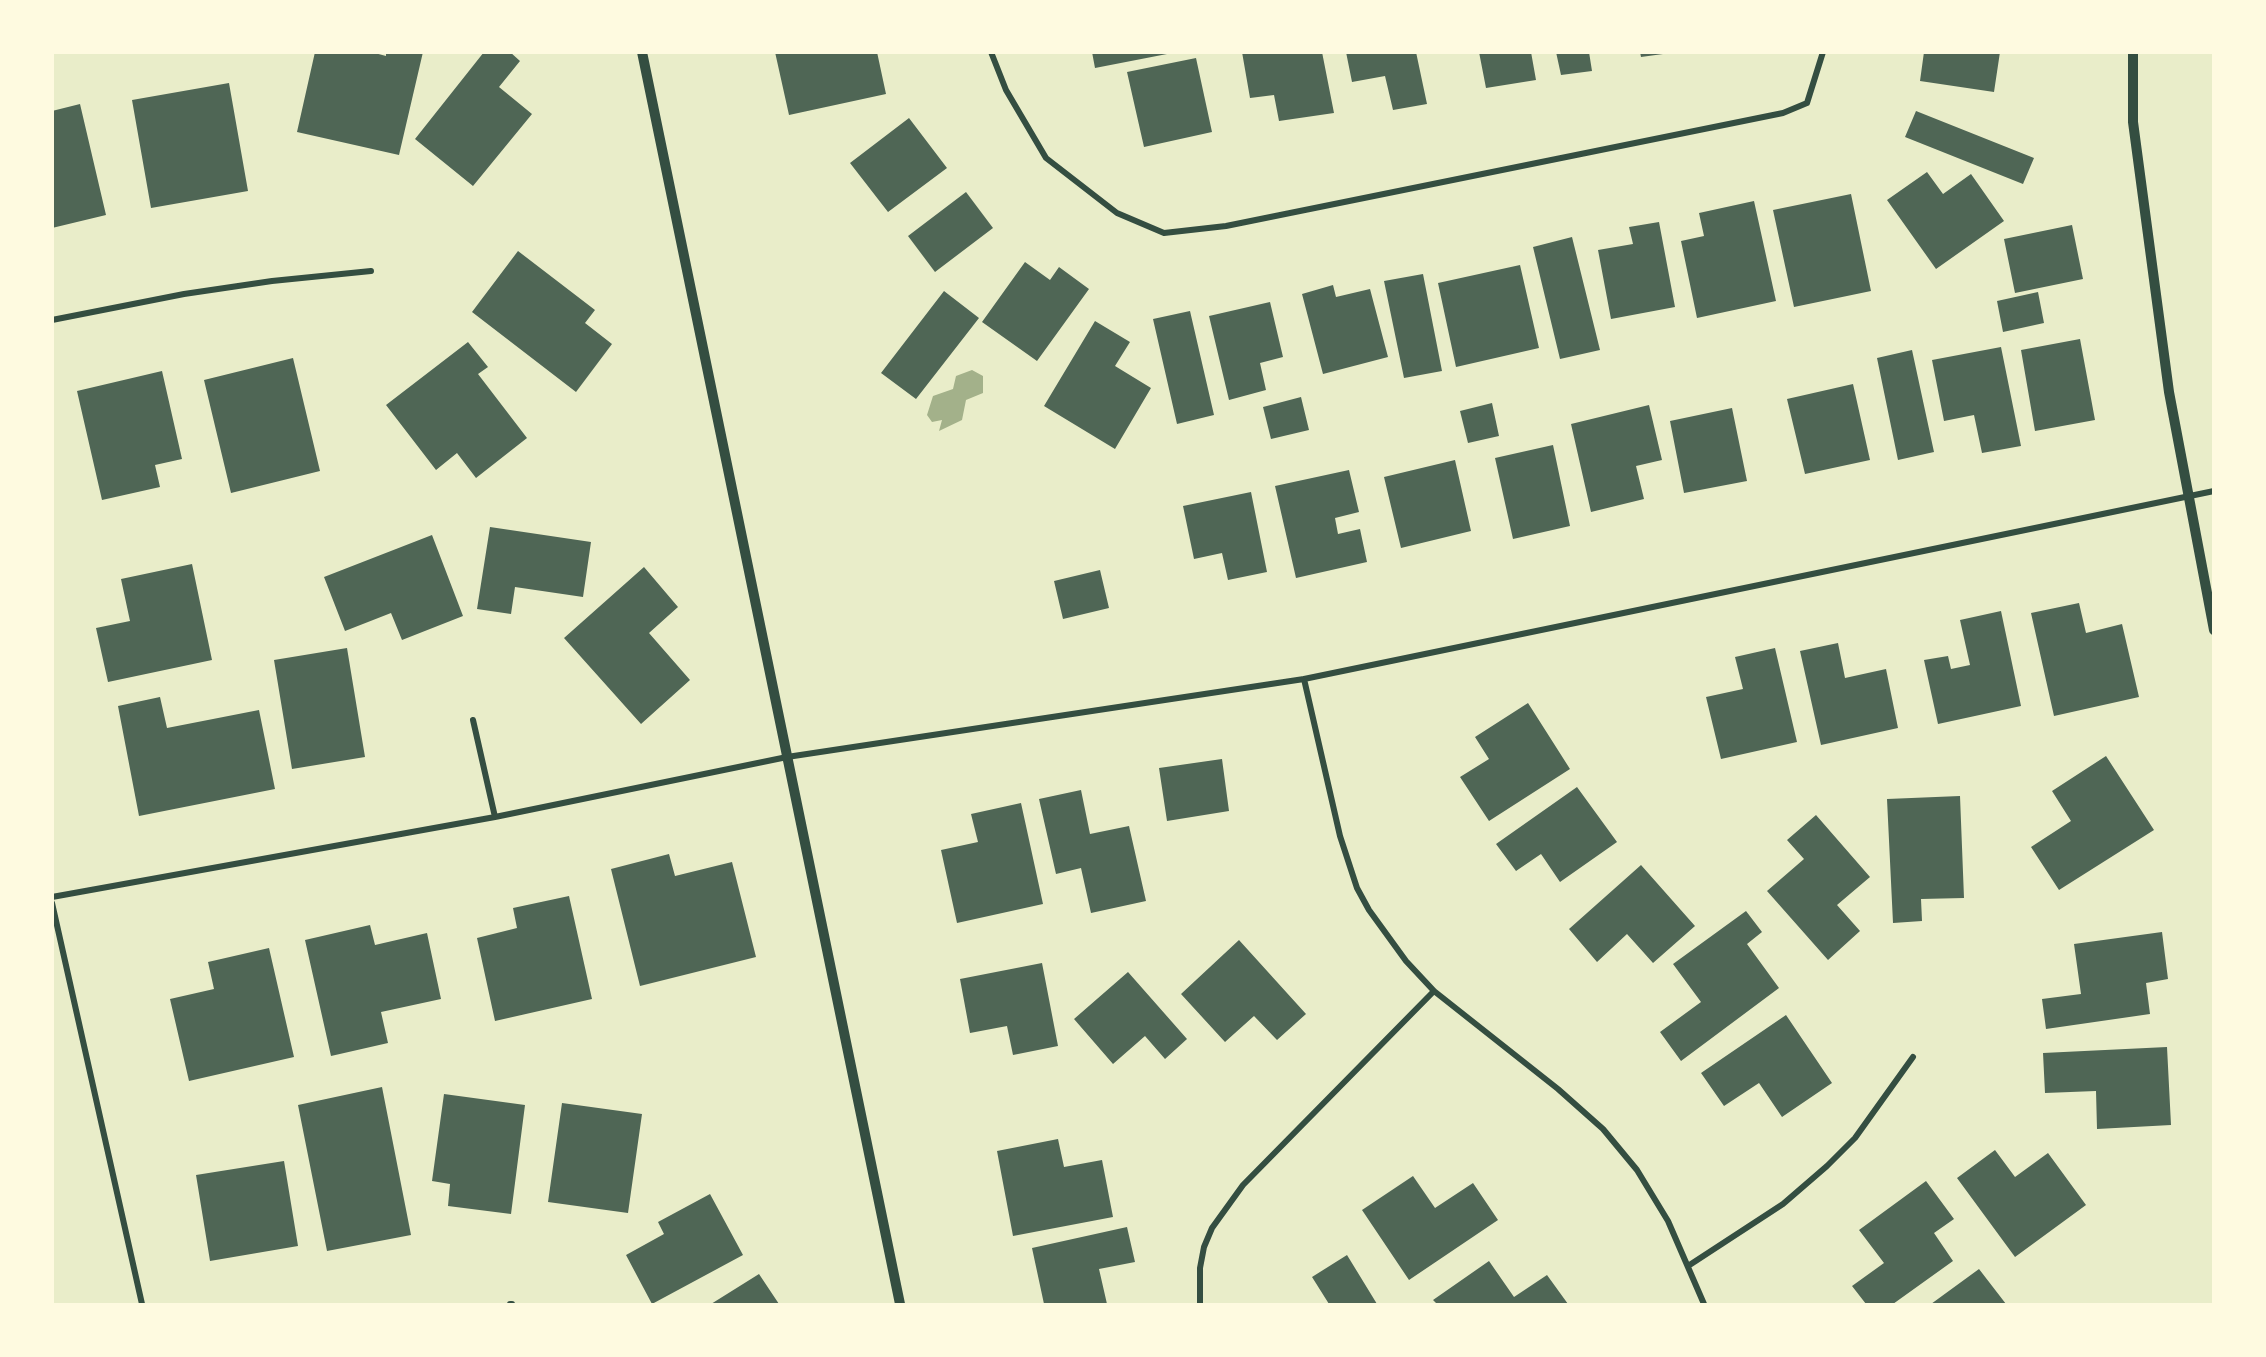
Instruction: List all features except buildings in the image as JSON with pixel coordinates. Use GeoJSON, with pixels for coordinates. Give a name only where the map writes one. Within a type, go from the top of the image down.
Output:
{"type":"FeatureCollection","features":[{"type":"Feature","properties":{"kind":"street"},"geometry":{"type":"LineString","coordinates":[[642,52],[900,1305]]}},
{"type":"Feature","properties":{"kind":"street"},"geometry":{"type":"LineString","coordinates":[[991,52],[1006,90],[1046,158],[1117,213],[1164,233],[1226,226],[1783,113],[1807,103],[1823,52]]}},
{"type":"Feature","properties":{"kind":"street"},"geometry":{"type":"LineString","coordinates":[[2133,52],[2133,122],[2169,392],[2214,630]]}},
{"type":"Feature","properties":{"kind":"street"},"geometry":{"type":"LineString","coordinates":[[52,320],[184,294],[272,281],[371,271]]}},
{"type":"Feature","properties":{"kind":"street"},"geometry":{"type":"LineString","coordinates":[[52,897],[495,817],[786,757],[1305,680],[2214,491]]}},
{"type":"Feature","properties":{"kind":"street"},"geometry":{"type":"LineString","coordinates":[[1305,680],[1340,836],[1357,888],[1369,910],[1406,961],[1434,991],[1558,1089],[1603,1129],[1637,1170],[1668,1221],[1704,1305]]}},
{"type":"Feature","properties":{"kind":"street"},"geometry":{"type":"LineString","coordinates":[[473,720],[495,817]]}},
{"type":"Feature","properties":{"kind":"street"},"geometry":{"type":"LineString","coordinates":[[52,903],[142,1305]]}},
{"type":"Feature","properties":{"kind":"street"},"geometry":{"type":"LineString","coordinates":[[1200,1305],[1200,1268],[1204,1247],[1212,1228],[1243,1185],[1434,991]]}},
{"type":"Feature","properties":{"kind":"street"},"geometry":{"type":"LineString","coordinates":[[1688,1266],[1783,1204],[1827,1166],[1855,1138],[1913,1057]]}},
{"type":"Feature","properties":{"kind":"shaded area"},"geometry":{"type":"Polygon","coordinates":[[[972,370],[983,376],[983,393],[966,400],[962,420],[939,431],[942,420],[932,422],[927,415],[933,396],[953,389],[956,376],[972,370]]]}}]}
